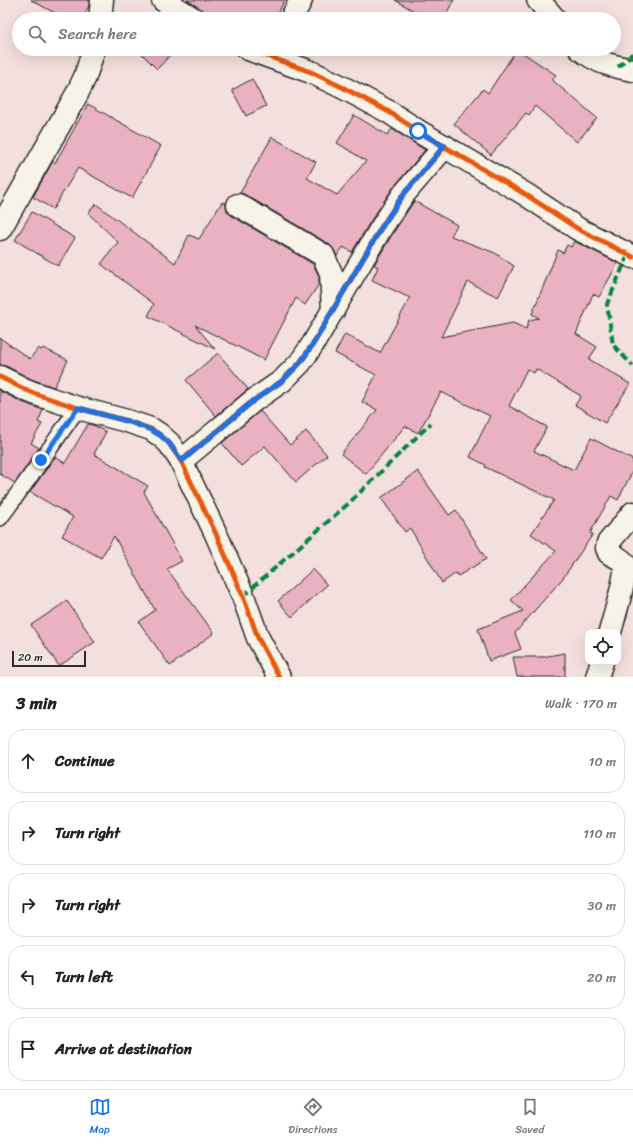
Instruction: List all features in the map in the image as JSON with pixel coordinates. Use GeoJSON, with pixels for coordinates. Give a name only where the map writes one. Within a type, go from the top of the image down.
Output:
{"type":"FeatureCollection","features":[{"type":"Feature","properties":{"kind":"street"},"geometry":{"type":"LineString","coordinates":[[101,12],[102,0]]}},
{"type":"Feature","properties":{"kind":"street"},"geometry":{"type":"LineString","coordinates":[[163,0],[183,12]]}},
{"type":"Feature","properties":{"kind":"street"},"geometry":{"type":"LineString","coordinates":[[295,12],[301,0]]}},
{"type":"Feature","properties":{"kind":"street"},"geometry":{"type":"LineString","coordinates":[[0,228],[76,94],[85,77],[92,56]]}},
{"type":"Feature","properties":{"kind":"street"},"geometry":{"type":"LineString","coordinates":[[279,56],[389,112],[525,194],[578,229],[633,257]]}},
{"type":"Feature","properties":{"kind":"street"},"geometry":{"type":"LineString","coordinates":[[589,56],[601,63],[633,70]]}},
{"type":"Feature","properties":{"kind":"street"},"geometry":{"type":"LineString","coordinates":[[182,461],[253,401],[282,381],[300,363],[313,344],[396,205],[444,146]]}},
{"type":"Feature","properties":{"kind":"street"},"geometry":{"type":"LineString","coordinates":[[238,205],[323,255],[330,273],[333,311]]}},
{"type":"Feature","properties":{"kind":"street"},"geometry":{"type":"LineString","coordinates":[[0,376],[26,390],[78,408],[127,421],[151,430],[160,435],[169,443],[182,461],[216,534],[258,638],[279,677]]}},
{"type":"Feature","properties":{"kind":"street"},"geometry":{"type":"LineString","coordinates":[[611,629],[626,567],[621,560],[609,553],[607,545],[633,513]]}},
{"type":"Feature","properties":{"kind":"street"},"geometry":{"type":"LineString","coordinates":[[598,677],[601,665]]}},
{"type":"Feature","properties":{"kind":"lane"},"geometry":{"type":"LineString","coordinates":[[0,518],[24,487],[41,460],[78,408]]}},
{"type":"Feature","properties":{"kind":"building"},"geometry":{"type":"Polygon","coordinates":[[[31,0],[89,0],[89,6],[86,12],[53,12],[31,0]]]}},
{"type":"Feature","properties":{"kind":"building"},"geometry":{"type":"Polygon","coordinates":[[[187,0],[285,0],[278,12],[204,12],[187,0]]]}},
{"type":"Feature","properties":{"kind":"building"},"geometry":{"type":"Polygon","coordinates":[[[395,0],[454,0],[447,12],[416,12],[395,0]]]}},
{"type":"Feature","properties":{"kind":"building"},"geometry":{"type":"Polygon","coordinates":[[[144,56],[169,56],[157,69],[144,56]]]}},
{"type":"Feature","properties":{"kind":"building"},"geometry":{"type":"Polygon","coordinates":[[[512,56],[528,56],[556,75],[552,80],[597,118],[577,142],[535,106],[529,115],[526,113],[491,155],[454,124],[483,89],[488,93],[512,56]]]}},
{"type":"Feature","properties":{"kind":"building"},"geometry":{"type":"Polygon","coordinates":[[[252,79],[266,106],[246,116],[232,90],[252,79]]]}},
{"type":"Feature","properties":{"kind":"building"},"geometry":{"type":"Polygon","coordinates":[[[88,104],[161,146],[132,198],[78,168],[53,209],[33,197],[53,161],[55,163],[88,104]]]}},
{"type":"Feature","properties":{"kind":"building"},"geometry":{"type":"Polygon","coordinates":[[[354,115],[387,135],[392,129],[425,150],[393,188],[352,252],[343,247],[337,256],[329,244],[240,193],[272,137],[316,162],[307,178],[337,195],[366,161],[337,143],[354,115]]]}},
{"type":"Feature","properties":{"kind":"building"},"geometry":{"type":"Polygon","coordinates":[[[414,201],[457,225],[451,236],[495,253],[514,266],[498,297],[468,282],[441,337],[513,323],[526,329],[529,320],[539,318],[532,314],[558,250],[563,253],[567,245],[571,247],[574,241],[618,263],[599,297],[593,294],[576,334],[597,347],[589,359],[630,384],[605,423],[575,405],[581,396],[536,369],[534,373],[527,369],[509,406],[547,427],[534,451],[574,470],[591,438],[633,460],[633,470],[618,500],[611,496],[590,533],[593,534],[563,578],[515,633],[521,649],[489,661],[478,629],[523,611],[511,600],[556,551],[531,534],[554,500],[485,467],[486,465],[470,457],[490,416],[441,392],[418,433],[405,426],[366,474],[341,454],[377,410],[362,402],[376,375],[335,353],[345,334],[380,353],[410,298],[372,280],[378,267],[374,265],[414,201]]]}},
{"type":"Feature","properties":{"kind":"building"},"geometry":{"type":"Polygon","coordinates":[[[222,202],[226,204],[227,211],[232,216],[313,264],[319,276],[319,284],[305,305],[296,298],[264,360],[195,325],[215,349],[148,316],[154,304],[101,264],[118,242],[88,213],[96,204],[175,263],[189,235],[199,239],[222,202]]]}},
{"type":"Feature","properties":{"kind":"building"},"geometry":{"type":"Polygon","coordinates":[[[32,212],[75,238],[58,266],[15,240],[32,212]]]}},
{"type":"Feature","properties":{"kind":"building"},"geometry":{"type":"Polygon","coordinates":[[[0,338],[30,359],[38,348],[41,350],[43,348],[68,360],[54,387],[31,379],[6,366],[0,365],[0,338]]]}},
{"type":"Feature","properties":{"kind":"building"},"geometry":{"type":"Polygon","coordinates":[[[218,353],[248,389],[216,416],[186,380],[218,353]]]}},
{"type":"Feature","properties":{"kind":"building"},"geometry":{"type":"Polygon","coordinates":[[[0,391],[43,410],[38,422],[42,424],[31,443],[39,448],[15,483],[0,474],[0,391]]]}},
{"type":"Feature","properties":{"kind":"building"},"geometry":{"type":"Polygon","coordinates":[[[260,411],[290,445],[306,431],[327,455],[296,482],[265,446],[241,466],[222,443],[260,411]]]}},
{"type":"Feature","properties":{"kind":"building"},"geometry":{"type":"Polygon","coordinates":[[[88,424],[106,432],[94,454],[148,486],[144,492],[182,561],[167,569],[214,633],[170,666],[139,622],[155,610],[114,536],[101,558],[62,536],[73,517],[30,492],[55,457],[65,463],[88,424]]]}},
{"type":"Feature","properties":{"kind":"building"},"geometry":{"type":"Polygon","coordinates":[[[418,471],[449,515],[456,510],[486,559],[458,576],[456,573],[442,583],[410,528],[405,532],[381,498],[418,471]]]}},
{"type":"Feature","properties":{"kind":"building"},"geometry":{"type":"Polygon","coordinates":[[[313,569],[327,585],[292,617],[278,601],[313,569]]]}},
{"type":"Feature","properties":{"kind":"building"},"geometry":{"type":"Polygon","coordinates":[[[67,601],[95,642],[59,666],[31,625],[67,601]]]}},
{"type":"Feature","properties":{"kind":"building"},"geometry":{"type":"Polygon","coordinates":[[[565,653],[565,677],[517,677],[513,657],[542,657],[565,653]]]}},
{"type":"Feature","properties":{"kind":"marked path"},"geometry":{"type":"LineString","coordinates":[[618,67],[633,53]]}},
{"type":"Feature","properties":{"kind":"marked path"},"geometry":{"type":"LineString","coordinates":[[628,255],[607,304],[613,345],[633,366]]}},
{"type":"Feature","properties":{"kind":"marked path"},"geometry":{"type":"LineString","coordinates":[[243,596],[349,503],[431,423]]}},
{"type":"Feature","properties":{"kind":"cycle path"},"geometry":{"type":"LineString","coordinates":[[267,56],[311,72],[389,112],[418,131],[525,194],[578,229],[633,257]]}},
{"type":"Feature","properties":{"kind":"cycle path"},"geometry":{"type":"LineString","coordinates":[[181,461],[253,401],[282,381],[300,363],[313,344],[381,228],[403,195],[445,146]]}},
{"type":"Feature","properties":{"kind":"cycle path"},"geometry":{"type":"LineString","coordinates":[[0,377],[39,395],[151,429],[169,443],[181,461],[216,534],[243,596],[258,638],[279,677]]}},
{"type":"Feature","properties":{"kind":"route"},"geometry":{"type":"LineString","coordinates":[[41,460],[78,408],[127,421],[151,430],[160,435],[169,443],[182,461],[253,401],[282,381],[300,363],[313,344],[381,228],[403,195],[444,146],[418,131]]}}]}
